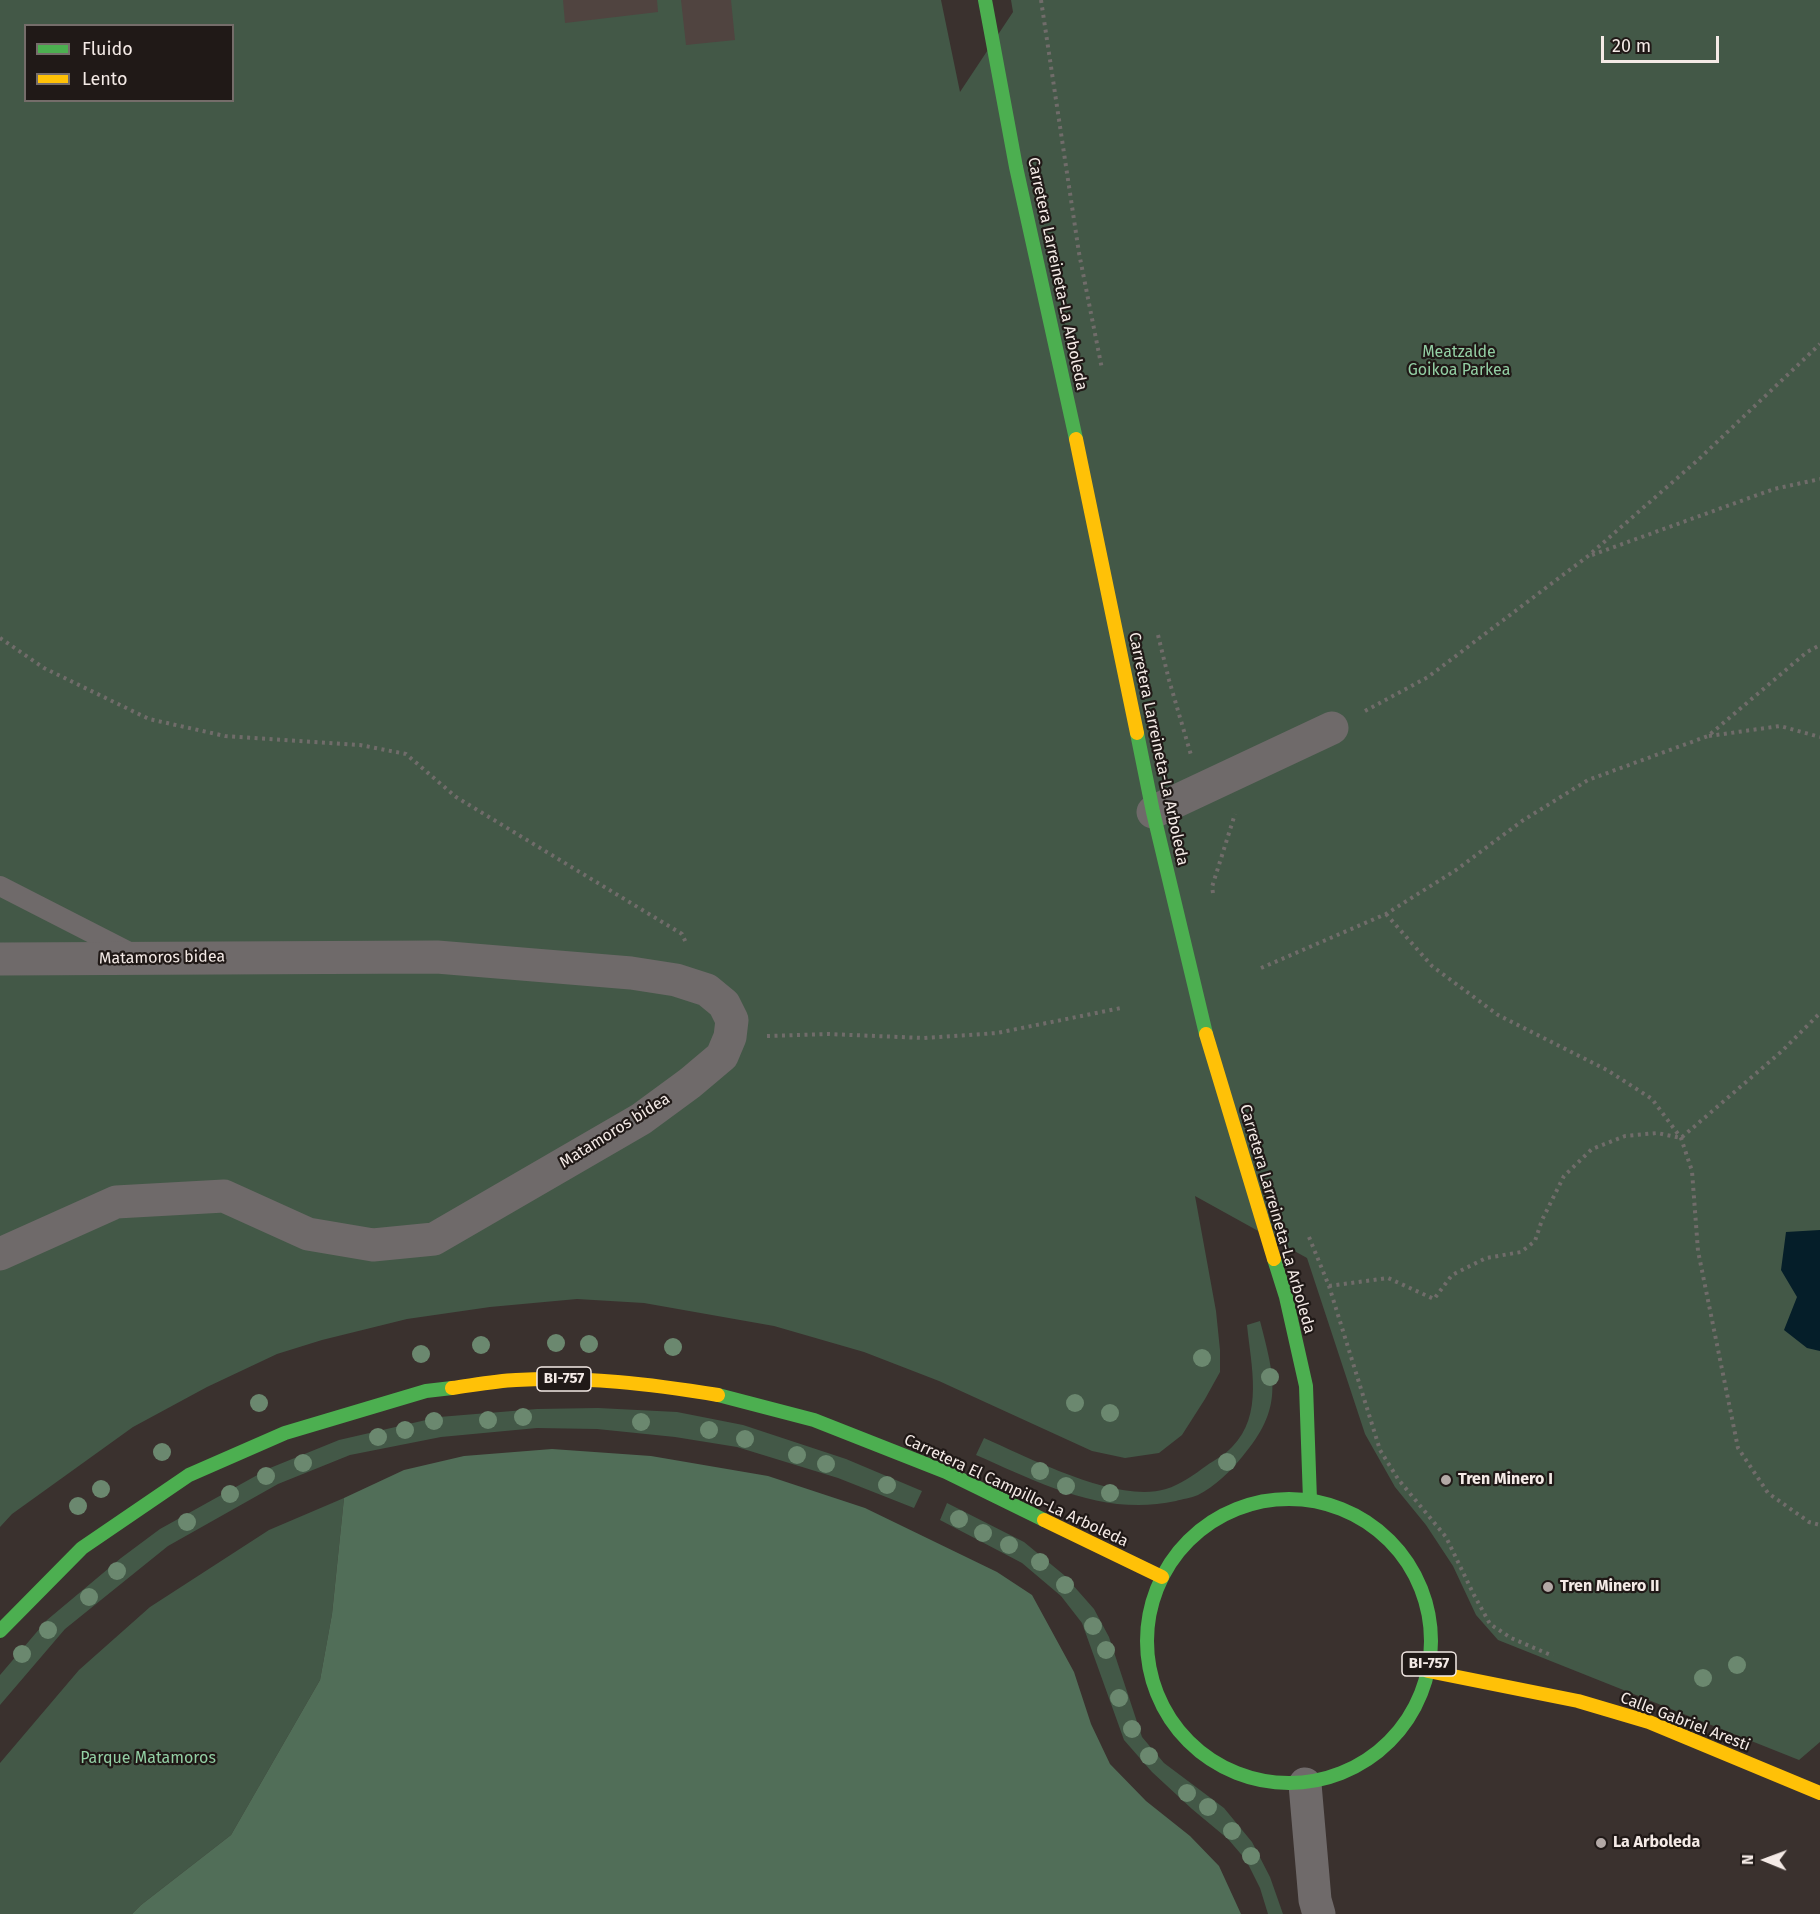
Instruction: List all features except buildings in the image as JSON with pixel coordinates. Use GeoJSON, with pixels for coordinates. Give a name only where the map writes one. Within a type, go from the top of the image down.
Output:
{"type":"FeatureCollection","features":[{"type":"Feature","properties":{"kind":"main road","name":"Carretera Larreineta-La Arboleda"},"geometry":{"type":"LineString","coordinates":[[985,0],[1016,166],[1094,521],[1153,812],[1203,1025],[1286,1297],[1306,1386],[1310,1500]]}},
{"type":"Feature","properties":{"kind":"main road","name":"Carretera El Campillo-La Arboleda"},"geometry":{"type":"LineString","coordinates":[[0,1630],[82,1548],[189,1475],[285,1433],[426,1391],[515,1380],[567,1379],[651,1384],[732,1397],[814,1420],[946,1473],[1162,1577]]}},
{"type":"Feature","properties":{"kind":"main road","name":"BI-757"},"geometry":{"type":"LineString","coordinates":[[1266,1500],[1310,1500],[1354,1514],[1392,1542],[1418,1580],[1431,1625],[1428,1671],[1413,1713],[1385,1748],[1348,1772],[1305,1784],[1261,1782],[1220,1767],[1186,1740],[1167,1713],[1161,1704],[1148,1663],[1148,1619],[1162,1577],[1188,1541],[1223,1514],[1266,1500]]}},
{"type":"Feature","properties":{"kind":"main road","name":"Calle Gabriel Aresti"},"geometry":{"type":"LineString","coordinates":[[1428,1671],[1578,1701],[1649,1722],[1820,1793]]}},
{"type":"Feature","properties":{"kind":"street"},"geometry":{"type":"LineString","coordinates":[[1153,812],[1332,728]]}},
{"type":"Feature","properties":{"kind":"street","name":"Matamoros bidea"},"geometry":{"type":"LineString","coordinates":[[0,959],[437,957],[631,973],[676,980],[706,990],[724,1004],[732,1020],[730,1038],[722,1056],[690,1083],[641,1119],[434,1239],[373,1245],[308,1234],[224,1196],[116,1202],[0,1254]]}},
{"type":"Feature","properties":{"kind":"street"},"geometry":{"type":"LineString","coordinates":[[1305,1784],[1315,1900],[1319,1914]]}},
{"type":"Feature","properties":{"kind":"lane"},"geometry":{"type":"LineString","coordinates":[[0,886],[143,959]]}},
{"type":"Feature","properties":{"kind":"path"},"geometry":{"type":"LineString","coordinates":[[1041,0],[1079,253],[1103,373]]}},
{"type":"Feature","properties":{"kind":"path"},"geometry":{"type":"LineString","coordinates":[[1332,728],[1428,677],[1588,556],[1699,459],[1820,344]]}},
{"type":"Feature","properties":{"kind":"path"},"geometry":{"type":"LineString","coordinates":[[1588,556],[1774,489],[1820,479]]}},
{"type":"Feature","properties":{"kind":"path"},"geometry":{"type":"LineString","coordinates":[[1158,634],[1169,680],[1202,790]]}},
{"type":"Feature","properties":{"kind":"path"},"geometry":{"type":"LineString","coordinates":[[0,639],[44,668],[149,719],[225,736],[360,744],[406,754],[456,797],[682,934],[706,990]]}},
{"type":"Feature","properties":{"kind":"path"},"geometry":{"type":"LineString","coordinates":[[1708,736],[1808,652],[1820,645]]}},
{"type":"Feature","properties":{"kind":"path"},"geometry":{"type":"LineString","coordinates":[[1261,968],[1386,914],[1456,870],[1522,820],[1588,780],[1708,736],[1780,726],[1820,737]]}},
{"type":"Feature","properties":{"kind":"path"},"geometry":{"type":"LineString","coordinates":[[1214,898],[1212,887],[1250,768]]}},
{"type":"Feature","properties":{"kind":"path"},"geometry":{"type":"LineString","coordinates":[[1386,914],[1431,966],[1498,1015],[1607,1070],[1652,1099],[1681,1138],[1692,1171],[1698,1251],[1738,1448],[1768,1493],[1809,1522],[1820,1525]]}},
{"type":"Feature","properties":{"kind":"path"},"geometry":{"type":"LineString","coordinates":[[730,1038],[828,1034],[924,1038],[997,1033],[1121,1008]]}},
{"type":"Feature","properties":{"kind":"path"},"geometry":{"type":"LineString","coordinates":[[1681,1138],[1782,1051],[1820,1013]]}},
{"type":"Feature","properties":{"kind":"path"},"geometry":{"type":"LineString","coordinates":[[1329,1286],[1388,1278],[1434,1299],[1452,1275],[1486,1258],[1521,1252],[1535,1241],[1542,1220],[1564,1176],[1592,1149],[1625,1136],[1657,1133],[1681,1138]]}},
{"type":"Feature","properties":{"kind":"path"},"geometry":{"type":"LineString","coordinates":[[1309,1236],[1329,1286],[1380,1450],[1398,1479],[1446,1536],[1490,1624],[1511,1638],[1558,1658]]}},
{"type":"Feature","properties":{"kind":"green space","name":"Meatzalde Goikoa Parkea"},"geometry":{"type":"Polygon","coordinates":[[[0,0],[941,0],[960,92],[1013,12],[1011,0],[1820,0],[1820,1742],[1799,1760],[1498,1640],[1476,1615],[1453,1566],[1426,1525],[1395,1487],[1365,1434],[1307,1258],[1195,1196],[1216,1311],[1220,1372],[1182,1435],[1159,1453],[1125,1458],[1092,1451],[939,1381],[864,1352],[774,1326],[644,1303],[577,1299],[490,1307],[407,1319],[322,1340],[277,1354],[207,1387],[133,1427],[12,1514],[0,1527],[0,0]]]}},
{"type":"Feature","properties":{"kind":"green space"},"geometry":{"type":"Polygon","coordinates":[[[1260,1321],[1272,1377],[1270,1408],[1265,1423],[1232,1468],[1198,1495],[1149,1505],[1098,1501],[1048,1486],[976,1455],[984,1438],[1049,1467],[1099,1485],[1146,1492],[1177,1485],[1226,1452],[1242,1434],[1252,1405],[1253,1389],[1247,1325],[1260,1321]]]}},
{"type":"Feature","properties":{"kind":"green space"},"geometry":{"type":"Polygon","coordinates":[[[598,1408],[677,1412],[743,1425],[846,1459],[922,1491],[914,1508],[838,1478],[737,1447],[675,1437],[597,1429],[537,1428],[441,1437],[350,1455],[278,1484],[168,1546],[65,1629],[0,1705],[0,1675],[47,1620],[121,1558],[160,1529],[270,1468],[339,1440],[439,1417],[537,1409],[598,1408]]]}},
{"type":"Feature","properties":{"kind":"green space"},"geometry":{"type":"Polygon","coordinates":[[[552,1449],[651,1456],[768,1476],[865,1508],[997,1572],[1032,1595],[1074,1672],[1091,1724],[1110,1764],[1146,1801],[1190,1836],[1219,1866],[1241,1914],[132,1914],[231,1835],[320,1680],[332,1614],[344,1498],[404,1470],[464,1456],[552,1449]]]}},
{"type":"Feature","properties":{"kind":"green space","name":"Parque Matamoros"},"geometry":{"type":"Polygon","coordinates":[[[344,1498],[332,1614],[320,1680],[231,1835],[132,1914],[0,1914],[0,1763],[79,1670],[150,1607],[269,1530],[344,1498]]]}},
{"type":"Feature","properties":{"kind":"green space"},"geometry":{"type":"Polygon","coordinates":[[[947,1503],[1024,1542],[1064,1575],[1094,1609],[1109,1637],[1142,1737],[1164,1763],[1224,1808],[1252,1842],[1270,1877],[1283,1914],[1268,1914],[1260,1888],[1246,1860],[1228,1839],[1152,1772],[1124,1740],[1082,1623],[1061,1596],[1022,1563],[940,1520],[947,1503]]]}},
{"type":"Feature","properties":{"kind":"water"},"geometry":{"type":"Polygon","coordinates":[[[1820,1230],[1820,1351],[1807,1348],[1784,1330],[1797,1297],[1781,1270],[1786,1232],[1820,1230]]]}},
{"type":"Feature","properties":{"kind":"traffic: fast"},"geometry":{"type":"LineString","coordinates":[[985,0],[1016,167],[1076,439]]}},
{"type":"Feature","properties":{"kind":"traffic: fast"},"geometry":{"type":"LineString","coordinates":[[1137,733],[1153,812],[1206,1034]]}},
{"type":"Feature","properties":{"kind":"traffic: fast"},"geometry":{"type":"LineString","coordinates":[[1274,1259],[1286,1297],[1306,1386],[1310,1500]]}},
{"type":"Feature","properties":{"kind":"traffic: fast"},"geometry":{"type":"LineString","coordinates":[[0,1631],[82,1548],[189,1475],[285,1433],[426,1391],[452,1388]]}},
{"type":"Feature","properties":{"kind":"traffic: fast"},"geometry":{"type":"LineString","coordinates":[[718,1395],[814,1420],[946,1472],[1044,1520]]}},
{"type":"Feature","properties":{"kind":"traffic: fast"},"geometry":{"type":"LineString","coordinates":[[1289,1499],[1330,1505],[1356,1516],[1379,1531],[1399,1551],[1414,1574],[1425,1600],[1431,1641],[1425,1682],[1414,1708],[1399,1731],[1379,1751],[1356,1766],[1330,1777],[1289,1783],[1248,1777],[1222,1766],[1199,1751],[1179,1731],[1164,1708],[1153,1682],[1147,1641],[1153,1600],[1164,1574],[1179,1551],[1199,1531],[1222,1516],[1248,1505],[1289,1499]]}},
{"type":"Feature","properties":{"kind":"traffic: slow"},"geometry":{"type":"LineString","coordinates":[[1076,439],[1137,733]]}},
{"type":"Feature","properties":{"kind":"traffic: slow"},"geometry":{"type":"LineString","coordinates":[[1206,1034],[1274,1259]]}},
{"type":"Feature","properties":{"kind":"traffic: slow"},"geometry":{"type":"LineString","coordinates":[[452,1388],[508,1381],[567,1379],[643,1384],[718,1395]]}},
{"type":"Feature","properties":{"kind":"traffic: slow"},"geometry":{"type":"LineString","coordinates":[[1044,1520],[1162,1577]]}},
{"type":"Feature","properties":{"kind":"traffic: slow"},"geometry":{"type":"LineString","coordinates":[[1428,1671],[1578,1701],[1649,1722],[1820,1793]]}},
{"type":"Feature","properties":{"kind":"place","name":"Tren Minero I"},"geometry":{"type":"Point","coordinates":[1446,1480]}},
{"type":"Feature","properties":{"kind":"place","name":"Tren Minero II"},"geometry":{"type":"Point","coordinates":[1548,1587]}},
{"type":"Feature","properties":{"kind":"place","name":"La Arboleda"},"geometry":{"type":"Point","coordinates":[1601,1843]}}]}
